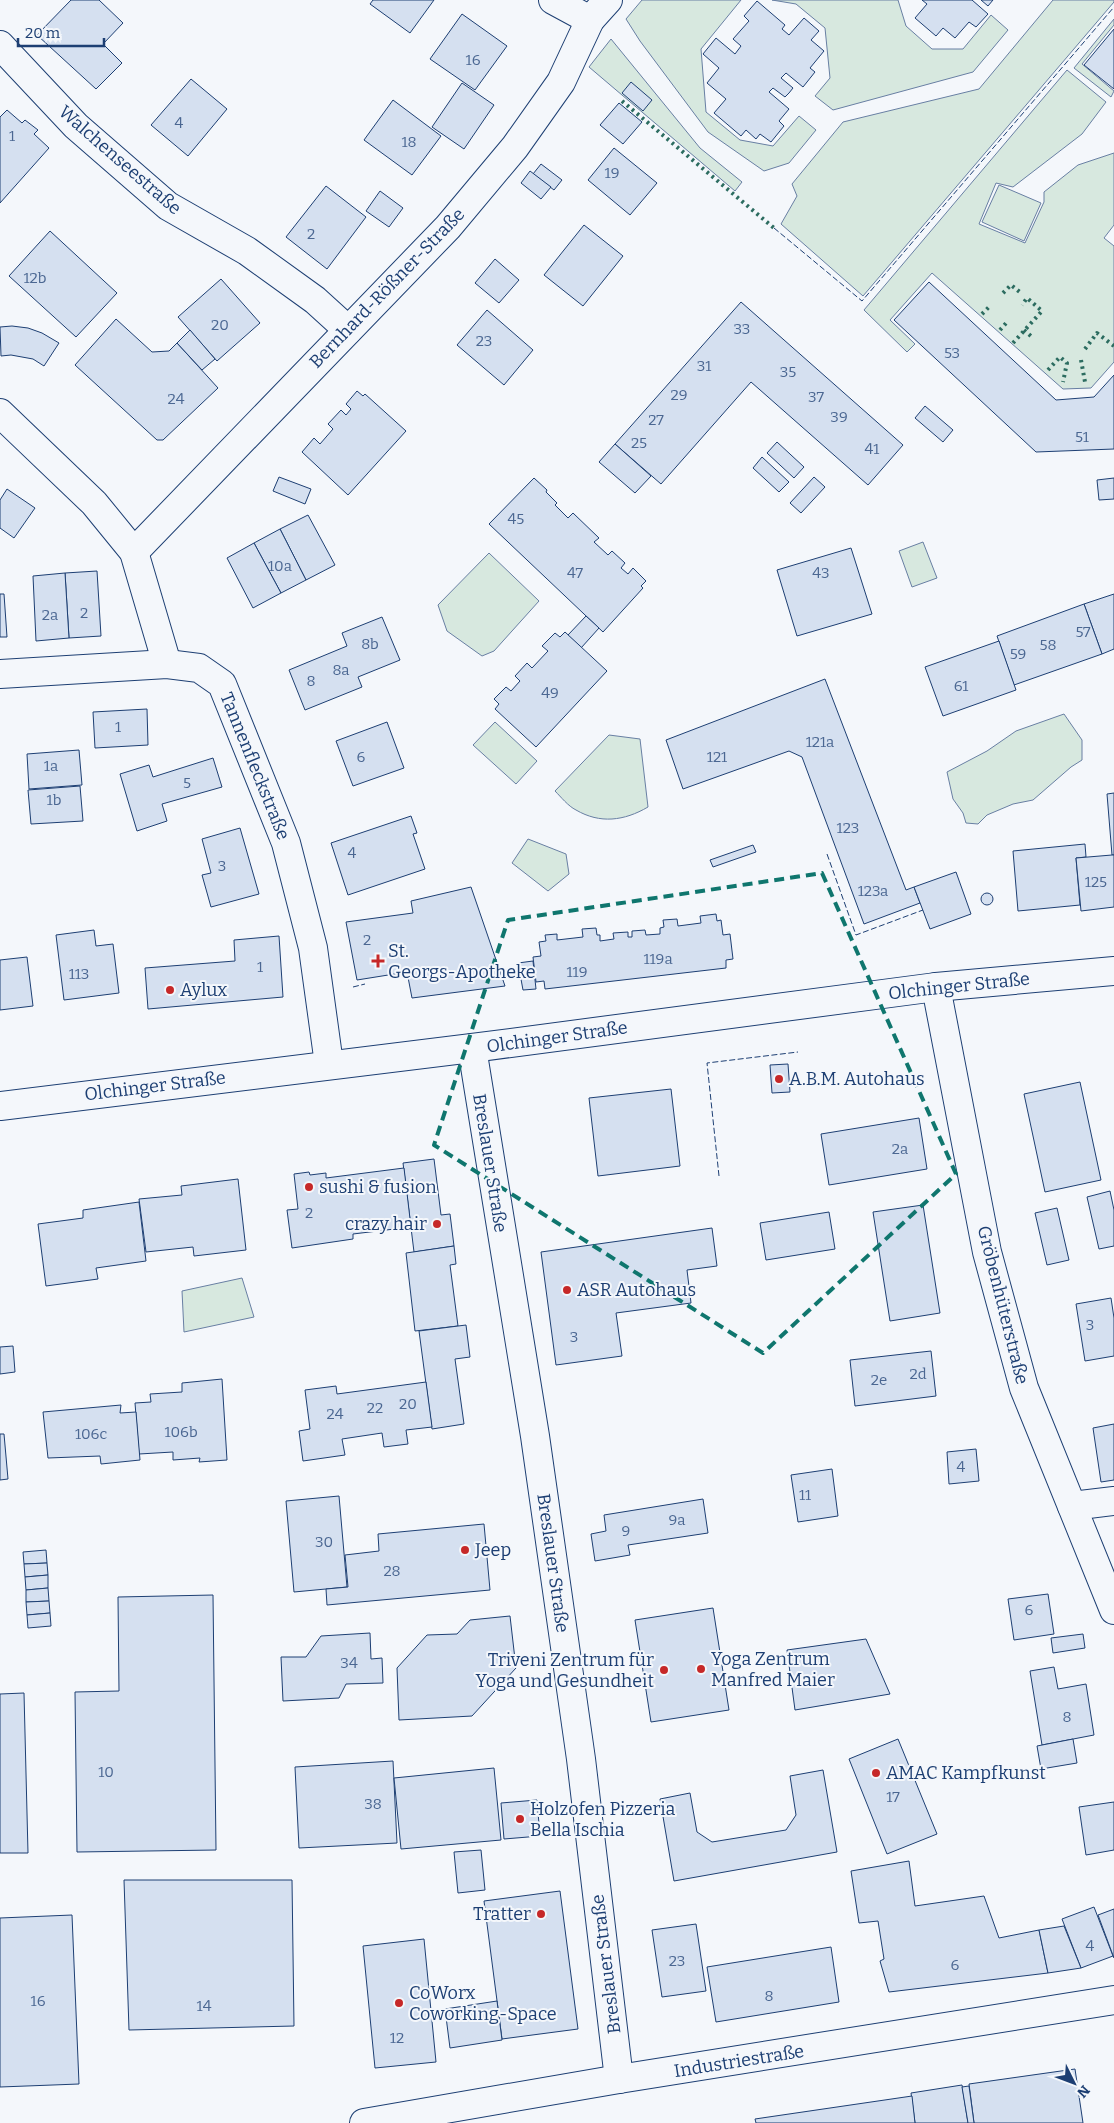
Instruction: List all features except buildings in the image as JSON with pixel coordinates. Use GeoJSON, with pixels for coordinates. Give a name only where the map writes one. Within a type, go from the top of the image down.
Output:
{"type":"FeatureCollection","features":[{"type":"Feature","properties":{"kind":"street"},"geometry":{"type":"LineString","coordinates":[[553,0],[590,20]]}},
{"type":"Feature","properties":{"kind":"street","name":"Bernhard-Rößner-Straße"},"geometry":{"type":"LineString","coordinates":[[134,552],[448,227],[515,147],[562,82],[590,20],[608,0]]}},
{"type":"Feature","properties":{"kind":"street","name":"Walchenseestraße"},"geometry":{"type":"LineString","coordinates":[[0,45],[76,126],[168,206],[247,251],[315,300],[348,330]]}},
{"type":"Feature","properties":{"kind":"street"},"geometry":{"type":"LineString","coordinates":[[0,413],[94,503],[134,552],[167,664]]}},
{"type":"Feature","properties":{"kind":"street","name":"Tannenfleckstraße"},"geometry":{"type":"LineString","coordinates":[[0,674],[167,664],[199,668],[222,684],[286,843],[313,948],[329,1064]]}},
{"type":"Feature","properties":{"kind":"street","name":"Olchinger Straße"},"geometry":{"type":"LineString","coordinates":[[0,1106],[329,1064],[472,1048],[936,986],[1114,971]]}},
{"type":"Feature","properties":{"kind":"street","name":"Gröbenhüterstraße"},"geometry":{"type":"LineString","coordinates":[[936,986],[987,1252],[1024,1388],[1114,1610]]}},
{"type":"Feature","properties":{"kind":"street","name":"Breslauer Straße"},"geometry":{"type":"LineString","coordinates":[[472,1048],[535,1436],[581,1760],[619,2079]]}},
{"type":"Feature","properties":{"kind":"street"},"geometry":{"type":"LineString","coordinates":[[1072,1506],[1114,1501]]}},
{"type":"Feature","properties":{"kind":"street","name":"Industriestraße"},"geometry":{"type":"LineString","coordinates":[[364,2123],[619,2079],[1114,2000]]}},
{"type":"Feature","properties":{"kind":"highlighted area"},"geometry":{"type":"Polygon","coordinates":[[[822,873],[956,1174],[763,1353],[434,1145],[508,920],[822,873]]]}},
{"type":"Feature","properties":{"kind":"shaded area"},"geometry":{"type":"Polygon","coordinates":[[[642,0],[741,0],[701,49],[706,112],[740,140],[773,146],[799,116],[816,130],[789,163],[764,171],[708,132],[640,41],[626,19],[642,0]]]}},
{"type":"Feature","properties":{"kind":"shaded area"},"geometry":{"type":"Polygon","coordinates":[[[772,0],[898,0],[906,26],[932,49],[963,49],[991,15],[1008,30],[973,72],[833,110],[815,96],[830,78],[825,28],[796,4],[772,0]]]}},
{"type":"Feature","properties":{"kind":"shaded area"},"geometry":{"type":"Polygon","coordinates":[[[1053,0],[1114,0],[1114,2],[863,296],[781,224],[797,196],[792,184],[843,122],[979,89],[1053,0]]]}},
{"type":"Feature","properties":{"kind":"shaded area"},"geometry":{"type":"Polygon","coordinates":[[[1114,19],[1114,25],[1082,64],[1114,91],[1111,97],[1074,68],[1114,19]]]}},
{"type":"Feature","properties":{"kind":"shaded area"},"geometry":{"type":"Polygon","coordinates":[[[611,39],[700,148],[742,182],[735,191],[589,67],[611,39]]]}},
{"type":"Feature","properties":{"kind":"shaded area"},"geometry":{"type":"Polygon","coordinates":[[[1067,70],[1106,102],[1082,134],[1013,187],[996,183],[979,224],[1025,243],[1044,202],[1044,192],[1078,165],[1114,153],[1114,225],[1104,238],[1114,246],[1114,362],[1091,388],[1063,389],[932,273],[890,320],[915,344],[907,352],[864,310],[1067,70]]]}},
{"type":"Feature","properties":{"kind":"shaded area"},"geometry":{"type":"Polygon","coordinates":[[[999,185],[1041,203],[1024,241],[982,222],[999,185]]]}},
{"type":"Feature","properties":{"kind":"shaded area"},"geometry":{"type":"Polygon","coordinates":[[[923,542],[937,578],[912,587],[899,551],[923,542]]]}},
{"type":"Feature","properties":{"kind":"shaded area"},"geometry":{"type":"Polygon","coordinates":[[[489,553],[539,601],[494,651],[482,656],[447,631],[438,605],[489,553]]]}},
{"type":"Feature","properties":{"kind":"shaded area"},"geometry":{"type":"Polygon","coordinates":[[[1064,714],[1082,740],[1082,760],[1071,767],[1033,800],[1013,804],[987,815],[978,824],[966,823],[963,813],[953,799],[947,772],[987,751],[1016,731],[1064,714]]]}},
{"type":"Feature","properties":{"kind":"shaded area"},"geometry":{"type":"Polygon","coordinates":[[[495,722],[537,761],[516,784],[473,745],[495,722]]]}},
{"type":"Feature","properties":{"kind":"shaded area"},"geometry":{"type":"Polygon","coordinates":[[[609,735],[640,739],[648,807],[621,818],[603,819],[576,810],[567,804],[555,791],[609,735]]]}},
{"type":"Feature","properties":{"kind":"shaded area"},"geometry":{"type":"Polygon","coordinates":[[[528,839],[566,854],[569,874],[548,891],[512,863],[528,839]]]}},
{"type":"Feature","properties":{"kind":"shaded area"},"geometry":{"type":"Polygon","coordinates":[[[242,1278],[254,1317],[184,1332],[182,1291],[242,1278]]]}},
{"type":"Feature","properties":{"kind":"hedge"},"geometry":{"type":"LineString","coordinates":[[622,101],[774,228]]}},
{"type":"Feature","properties":{"kind":"hedge"},"geometry":{"type":"LineString","coordinates":[[1003,293],[1011,285],[1021,293]]}},
{"type":"Feature","properties":{"kind":"hedge"},"geometry":{"type":"LineString","coordinates":[[1013,343],[1042,311],[1027,298],[1022,305]]}},
{"type":"Feature","properties":{"kind":"hedge"},"geometry":{"type":"LineString","coordinates":[[982,314],[989,307]]}},
{"type":"Feature","properties":{"kind":"hedge"},"geometry":{"type":"LineString","coordinates":[[1000,330],[1007,322]]}},
{"type":"Feature","properties":{"kind":"hedge"},"geometry":{"type":"LineString","coordinates":[[1024,330],[1032,337]]}},
{"type":"Feature","properties":{"kind":"hedge"},"geometry":{"type":"LineString","coordinates":[[1085,349],[1097,333],[1114,346]]}},
{"type":"Feature","properties":{"kind":"hedge"},"geometry":{"type":"LineString","coordinates":[[1048,370],[1060,357],[1067,363],[1063,382]]}},
{"type":"Feature","properties":{"kind":"hedge"},"geometry":{"type":"LineString","coordinates":[[1081,360],[1085,382]]}},
{"type":"Feature","properties":{"kind":"fence"},"geometry":{"type":"LineString","coordinates":[[774,228],[862,301],[1114,7]]}},
{"type":"Feature","properties":{"kind":"fence"},"geometry":{"type":"LineString","coordinates":[[827,854],[856,935],[923,910]]}},
{"type":"Feature","properties":{"kind":"fence"},"geometry":{"type":"LineString","coordinates":[[353,987],[365,984]]}},
{"type":"Feature","properties":{"kind":"fence"},"geometry":{"type":"LineString","coordinates":[[719,1176],[707,1063],[798,1052]]}},
{"type":"Feature","properties":{"kind":"place","name":"St. Georgs-Apotheke"},"geometry":{"type":"Point","coordinates":[378,961]}},
{"type":"Feature","properties":{"kind":"place","name":"Aylux"},"geometry":{"type":"Point","coordinates":[170,990]}},
{"type":"Feature","properties":{"kind":"place","name":"A.B.M. Autohaus"},"geometry":{"type":"Point","coordinates":[779,1079]}},
{"type":"Feature","properties":{"kind":"place","name":"sushi & fusion"},"geometry":{"type":"Point","coordinates":[309,1187]}},
{"type":"Feature","properties":{"kind":"place","name":"crazy hair"},"geometry":{"type":"Point","coordinates":[437,1224]}},
{"type":"Feature","properties":{"kind":"place","name":"ASR Autohaus"},"geometry":{"type":"Point","coordinates":[567,1290]}},
{"type":"Feature","properties":{"kind":"place","name":"Jeep"},"geometry":{"type":"Point","coordinates":[465,1550]}},
{"type":"Feature","properties":{"kind":"place","name":"Yoga Zentrum Manfred Maier"},"geometry":{"type":"Point","coordinates":[701,1669]}},
{"type":"Feature","properties":{"kind":"place","name":"Triveni Zentrum für Yoga und Gesundheit"},"geometry":{"type":"Point","coordinates":[664,1670]}},
{"type":"Feature","properties":{"kind":"place","name":"AMAC Kampfkunst"},"geometry":{"type":"Point","coordinates":[876,1773]}},
{"type":"Feature","properties":{"kind":"place","name":"Holzofen Pizzeria Bella Ischia"},"geometry":{"type":"Point","coordinates":[520,1819]}},
{"type":"Feature","properties":{"kind":"place","name":"Tratter"},"geometry":{"type":"Point","coordinates":[541,1914]}},
{"type":"Feature","properties":{"kind":"place","name":"CoWorx Coworking-Space"},"geometry":{"type":"Point","coordinates":[399,2003]}}]}
